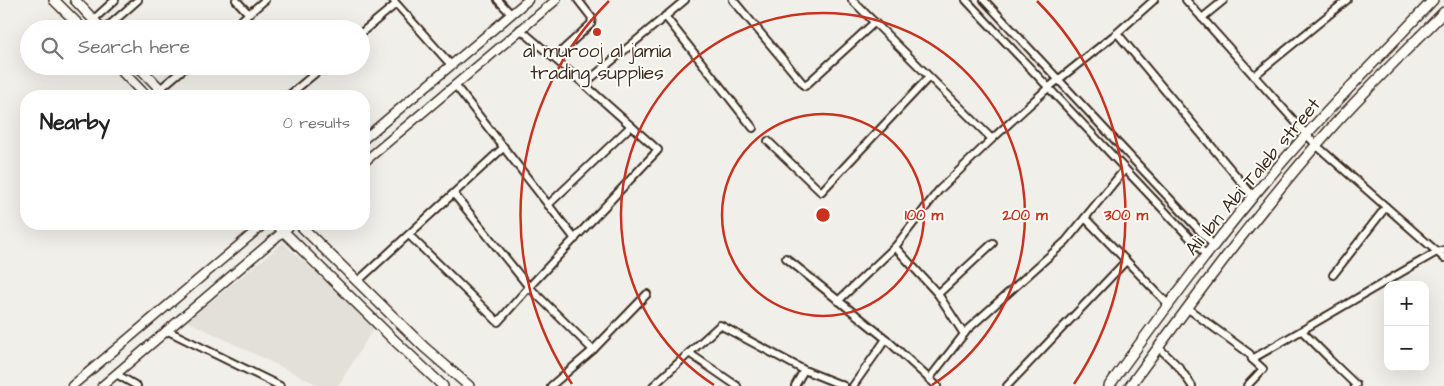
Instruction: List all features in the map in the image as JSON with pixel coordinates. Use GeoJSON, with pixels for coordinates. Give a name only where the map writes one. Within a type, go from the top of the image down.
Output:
{"type":"FeatureCollection","features":[{"type":"Feature","properties":{"kind":"main road"},"geometry":{"type":"LineString","coordinates":[[54,0],[74,20]]}},
{"type":"Feature","properties":{"kind":"main road"},"geometry":{"type":"LineString","coordinates":[[75,0],[94,19]]}},
{"type":"Feature","properties":{"kind":"main road","name":"Ali Ibn Abi Taleb street"},"geometry":{"type":"LineString","coordinates":[[1109,386],[1253,196],[1306,135],[1433,0]]}},
{"type":"Feature","properties":{"kind":"main road","name":"Ali Ibn Abi Taleb street"},"geometry":{"type":"LineString","coordinates":[[1130,386],[1187,308],[1282,185],[1372,85],[1444,12]]}},
{"type":"Feature","properties":{"kind":"main road"},"geometry":{"type":"LineString","coordinates":[[126,75],[140,90]]}},
{"type":"Feature","properties":{"kind":"main road"},"geometry":{"type":"LineString","coordinates":[[147,75],[160,89]]}},
{"type":"Feature","properties":{"kind":"main road"},"geometry":{"type":"LineString","coordinates":[[305,230],[424,347],[469,386]]}},
{"type":"Feature","properties":{"kind":"main road"},"geometry":{"type":"LineString","coordinates":[[284,231],[438,384]]}},
{"type":"Feature","properties":{"kind":"street"},"geometry":{"type":"LineString","coordinates":[[94,19],[115,0]]}},
{"type":"Feature","properties":{"kind":"street"},"geometry":{"type":"LineString","coordinates":[[114,20],[138,0]]}},
{"type":"Feature","properties":{"kind":"street"},"geometry":{"type":"LineString","coordinates":[[236,0],[249,14]]}},
{"type":"Feature","properties":{"kind":"street"},"geometry":{"type":"LineString","coordinates":[[242,20],[265,0]]}},
{"type":"Feature","properties":{"kind":"street"},"geometry":{"type":"LineString","coordinates":[[498,0],[511,14]]}},
{"type":"Feature","properties":{"kind":"street"},"geometry":{"type":"LineString","coordinates":[[370,157],[556,0]]}},
{"type":"Feature","properties":{"kind":"street"},"geometry":{"type":"LineString","coordinates":[[554,58],[591,24],[592,18],[578,0]]}},
{"type":"Feature","properties":{"kind":"street"},"geometry":{"type":"LineString","coordinates":[[584,84],[685,0]]}},
{"type":"Feature","properties":{"kind":"street"},"geometry":{"type":"LineString","coordinates":[[732,0],[805,86],[875,22]]}},
{"type":"Feature","properties":{"kind":"street"},"geometry":{"type":"LineString","coordinates":[[852,0],[992,139]]}},
{"type":"Feature","properties":{"kind":"street"},"geometry":{"type":"LineString","coordinates":[[966,0],[1207,256]]}},
{"type":"Feature","properties":{"kind":"street"},"geometry":{"type":"LineString","coordinates":[[984,0],[1214,246]]}},
{"type":"Feature","properties":{"kind":"street"},"geometry":{"type":"LineString","coordinates":[[838,301],[895,247],[939,190],[992,139],[1048,88],[1154,0]]}},
{"type":"Feature","properties":{"kind":"street"},"geometry":{"type":"LineString","coordinates":[[1186,0],[1306,135],[1386,207],[1440,251],[1444,258]]}},
{"type":"Feature","properties":{"kind":"street"},"geometry":{"type":"LineString","coordinates":[[1202,18],[1224,0]]}},
{"type":"Feature","properties":{"kind":"street"},"geometry":{"type":"LineString","coordinates":[[1254,76],[1346,0]]}},
{"type":"Feature","properties":{"kind":"street"},"geometry":{"type":"LineString","coordinates":[[370,134],[524,1]]}},
{"type":"Feature","properties":{"kind":"street"},"geometry":{"type":"LineString","coordinates":[[370,25],[394,2],[451,65]]}},
{"type":"Feature","properties":{"kind":"street"},"geometry":{"type":"LineString","coordinates":[[665,16],[753,128]]}},
{"type":"Feature","properties":{"kind":"street"},"geometry":{"type":"LineString","coordinates":[[409,235],[498,322],[658,150],[520,29]]}},
{"type":"Feature","properties":{"kind":"street"},"geometry":{"type":"LineString","coordinates":[[1117,32],[1253,196]]}},
{"type":"Feature","properties":{"kind":"street"},"geometry":{"type":"LineString","coordinates":[[160,89],[176,75]]}},
{"type":"Feature","properties":{"kind":"street"},"geometry":{"type":"LineString","coordinates":[[295,90],[313,75]]}},
{"type":"Feature","properties":{"kind":"street"},"geometry":{"type":"LineString","coordinates":[[768,141],[821,192],[929,78]]}},
{"type":"Feature","properties":{"kind":"street"},"geometry":{"type":"LineString","coordinates":[[455,85],[575,239]]}},
{"type":"Feature","properties":{"kind":"street"},"geometry":{"type":"LineString","coordinates":[[548,205],[631,126]]}},
{"type":"Feature","properties":{"kind":"street"},"geometry":{"type":"LineString","coordinates":[[358,281],[504,147]]}},
{"type":"Feature","properties":{"kind":"street"},"geometry":{"type":"LineString","coordinates":[[929,379],[964,334],[1066,240],[1125,169]]}},
{"type":"Feature","properties":{"kind":"street"},"geometry":{"type":"LineString","coordinates":[[454,194],[530,287],[593,350]]}},
{"type":"Feature","properties":{"kind":"street"},"geometry":{"type":"LineString","coordinates":[[1333,275],[1386,207]]}},
{"type":"Feature","properties":{"kind":"street"},"geometry":{"type":"LineString","coordinates":[[1085,218],[1169,305]]}},
{"type":"Feature","properties":{"kind":"street"},"geometry":{"type":"LineString","coordinates":[[72,386],[257,230]]}},
{"type":"Feature","properties":{"kind":"street"},"geometry":{"type":"LineString","coordinates":[[102,386],[284,231]]}},
{"type":"Feature","properties":{"kind":"street"},"geometry":{"type":"LineString","coordinates":[[938,294],[993,243]]}},
{"type":"Feature","properties":{"kind":"street"},"geometry":{"type":"LineString","coordinates":[[895,247],[938,294],[964,334]]}},
{"type":"Feature","properties":{"kind":"street"},"geometry":{"type":"LineString","coordinates":[[1252,359],[1360,295],[1440,251]]}},
{"type":"Feature","properties":{"kind":"street"},"geometry":{"type":"LineString","coordinates":[[786,258],[886,339],[936,386]]}},
{"type":"Feature","properties":{"kind":"street"},"geometry":{"type":"LineString","coordinates":[[1006,386],[1126,261]]}},
{"type":"Feature","properties":{"kind":"street"},"geometry":{"type":"LineString","coordinates":[[551,386],[593,350],[647,294]]}},
{"type":"Feature","properties":{"kind":"street"},"geometry":{"type":"LineString","coordinates":[[1187,308],[1250,354],[1252,359],[1263,369],[1247,386]]}},
{"type":"Feature","properties":{"kind":"street"},"geometry":{"type":"LineString","coordinates":[[653,386],[720,325],[804,370],[844,386]]}},
{"type":"Feature","properties":{"kind":"street"},"geometry":{"type":"LineString","coordinates":[[166,330],[280,386]]}},
{"type":"Feature","properties":{"kind":"street"},"geometry":{"type":"LineString","coordinates":[[1302,331],[1356,385],[1354,386]]}},
{"type":"Feature","properties":{"kind":"street"},"geometry":{"type":"LineString","coordinates":[[853,386],[886,339]]}},
{"type":"Feature","properties":{"kind":"street"},"geometry":{"type":"LineString","coordinates":[[1158,347],[1179,367],[1192,386]]}},
{"type":"Feature","properties":{"kind":"street"},"geometry":{"type":"LineString","coordinates":[[689,353],[737,386]]}},
{"type":"Feature","properties":{"kind":"street"},"geometry":{"type":"LineString","coordinates":[[795,386],[804,370]]}},
{"type":"Feature","properties":{"kind":"street"},"geometry":{"type":"LineString","coordinates":[[116,374],[137,386]]}},
{"type":"Feature","properties":{"kind":"shaded area"},"geometry":{"type":"Polygon","coordinates":[[[283,243],[375,326],[338,386],[320,386],[187,321],[283,243]]]}},
{"type":"Feature","properties":{"kind":"place","name":"al murooj al jamia trading supplies"},"geometry":{"type":"Point","coordinates":[597,32]}}]}
